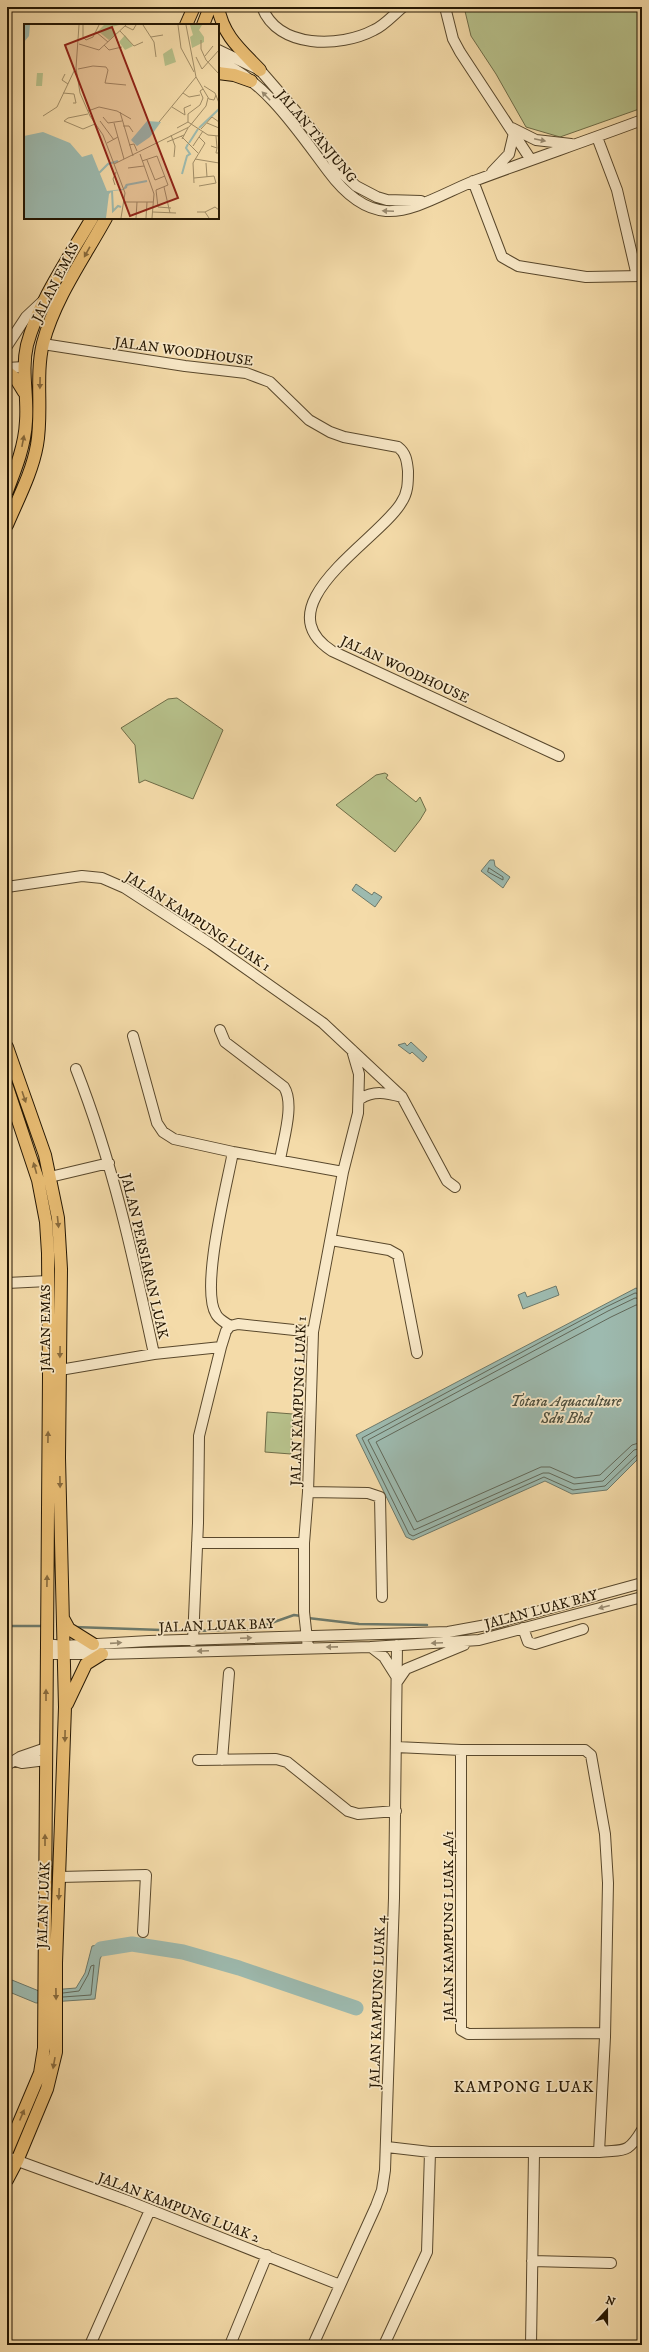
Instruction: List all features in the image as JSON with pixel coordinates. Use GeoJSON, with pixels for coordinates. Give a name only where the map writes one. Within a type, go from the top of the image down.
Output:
{"type":"FeatureCollection","features":[{"type":"Feature","properties":{"kind":"main road"},"geometry":{"type":"LineString","coordinates":[[186,24],[194,7]]}},
{"type":"Feature","properties":{"kind":"main road"},"geometry":{"type":"LineString","coordinates":[[203,24],[210,7]]}},
{"type":"Feature","properties":{"kind":"main road"},"geometry":{"type":"LineString","coordinates":[[218,7],[221,23],[229,36],[260,70]]}},
{"type":"Feature","properties":{"kind":"main road"},"geometry":{"type":"LineString","coordinates":[[219,73],[234,75],[251,81]]}},
{"type":"Feature","properties":{"kind":"main road","name":"JALAN EMAS"},"geometry":{"type":"LineString","coordinates":[[7,491],[16,469],[24,438],[27,406],[24,367],[27,346],[35,322],[48,296],[91,219]]}},
{"type":"Feature","properties":{"kind":"main road","name":"JALAN EMAS"},"geometry":{"type":"LineString","coordinates":[[7,525],[22,490],[37,446],[43,344],[50,320],[105,219]]}},
{"type":"Feature","properties":{"kind":"main road"},"geometry":{"type":"LineString","coordinates":[[24,367],[30,366],[36,361],[43,344]]}},
{"type":"Feature","properties":{"kind":"main road"},"geometry":{"type":"LineString","coordinates":[[7,372],[16,378],[25,393]]}},
{"type":"Feature","properties":{"kind":"main road","name":"JALAN EMAS"},"geometry":{"type":"LineString","coordinates":[[7,1047],[45,1155],[58,1218],[60,1243],[59,1458],[65,1624]]}},
{"type":"Feature","properties":{"kind":"main road","name":"JALAN EMAS"},"geometry":{"type":"LineString","coordinates":[[8,1092],[38,1180],[46,1222],[48,1281],[46,1625]]}},
{"type":"Feature","properties":{"kind":"main road"},"geometry":{"type":"LineString","coordinates":[[65,1624],[93,1644]]}},
{"type":"Feature","properties":{"kind":"main road","name":"JALAN LUAK"},"geometry":{"type":"LineString","coordinates":[[50,1963],[59,1877],[65,1708],[63,1650],[65,1624]]}},
{"type":"Feature","properties":{"kind":"main road","name":"JALAN LUAK"},"geometry":{"type":"LineString","coordinates":[[7,2180],[12,2159],[52,2076],[56,2052],[51,2024],[46,1760],[46,1625]]}},
{"type":"Feature","properties":{"kind":"main road"},"geometry":{"type":"LineString","coordinates":[[65,1708],[86,1664],[102,1654]]}},
{"type":"Feature","properties":{"kind":"main road","name":"JALAN LUAK"},"geometry":{"type":"LineString","coordinates":[[7,2151],[40,2072],[44,2048],[51,2024]]}},
{"type":"Feature","properties":{"kind":"street"},"geometry":{"type":"LineString","coordinates":[[262,7],[266,17],[285,33],[323,43],[345,40],[375,30],[403,7]]}},
{"type":"Feature","properties":{"kind":"street"},"geometry":{"type":"LineString","coordinates":[[446,7],[453,39],[460,52],[531,160]]}},
{"type":"Feature","properties":{"kind":"street","name":"JALAN TANJUNG"},"geometry":{"type":"LineString","coordinates":[[219,50],[260,70],[318,137],[339,170],[356,186],[377,197],[387,200],[425,201]]}},
{"type":"Feature","properties":{"kind":"street","name":"JALAN TANJUNG"},"geometry":{"type":"LineString","coordinates":[[219,61],[235,68],[251,81],[304,139],[338,185],[351,196],[368,206],[385,211],[407,209],[488,176],[642,120]]}},
{"type":"Feature","properties":{"kind":"street"},"geometry":{"type":"LineString","coordinates":[[511,129],[536,140],[575,144]]}},
{"type":"Feature","properties":{"kind":"street"},"geometry":{"type":"LineString","coordinates":[[488,176],[509,154],[511,129]]}},
{"type":"Feature","properties":{"kind":"street"},"geometry":{"type":"LineString","coordinates":[[473,182],[502,257],[518,266],[586,277],[639,276],[617,190],[597,137]]}},
{"type":"Feature","properties":{"kind":"street"},"geometry":{"type":"LineString","coordinates":[[7,346],[26,318],[48,296]]}},
{"type":"Feature","properties":{"kind":"street","name":"JALAN WOODHOUSE"},"geometry":{"type":"LineString","coordinates":[[43,344],[185,366],[246,373],[270,382],[309,420],[330,432],[344,437],[398,447],[404,452],[407,465],[408,480],[406,496],[391,516],[342,563],[324,584],[312,604],[310,618],[313,633],[321,644],[332,651],[559,756]]}},
{"type":"Feature","properties":{"kind":"street"},"geometry":{"type":"LineString","coordinates":[[7,368],[24,367]]}},
{"type":"Feature","properties":{"kind":"street","name":"JALAN KAMPUNG LUAK 1"},"geometry":{"type":"LineString","coordinates":[[7,887],[92,876],[113,882],[211,944],[323,1023],[402,1097],[447,1182],[455,1187]]}},
{"type":"Feature","properties":{"kind":"street"},"geometry":{"type":"LineString","coordinates":[[220,1030],[225,1042],[284,1087],[288,1094],[290,1105],[280,1160]]}},
{"type":"Feature","properties":{"kind":"street"},"geometry":{"type":"LineString","coordinates":[[133,1036],[145,1074],[157,1123],[163,1132],[174,1139],[234,1152],[343,1172]]}},
{"type":"Feature","properties":{"kind":"street","name":"JALAN KAMPUNG LUAK 1"},"geometry":{"type":"LineString","coordinates":[[308,1648],[304,1612],[304,1543],[308,1492],[312,1332],[343,1172],[360,1099],[359,1074],[352,1050]]}},
{"type":"Feature","properties":{"kind":"street","name":"JALAN PERSIARAN LUAK"},"geometry":{"type":"LineString","coordinates":[[76,1069],[97,1122],[109,1163],[131,1245],[154,1354]]}},
{"type":"Feature","properties":{"kind":"street"},"geometry":{"type":"LineString","coordinates":[[360,1099],[368,1094],[377,1093],[402,1097]]}},
{"type":"Feature","properties":{"kind":"street"},"geometry":{"type":"LineString","coordinates":[[230,1326],[216,1315],[211,1299],[211,1272],[234,1152]]}},
{"type":"Feature","properties":{"kind":"street","name":"JALAN PERSIARAN LUAK"},"geometry":{"type":"LineString","coordinates":[[50,1178],[109,1163]]}},
{"type":"Feature","properties":{"kind":"street"},"geometry":{"type":"LineString","coordinates":[[331,1240],[380,1248],[393,1251],[398,1255],[417,1353]]}},
{"type":"Feature","properties":{"kind":"street"},"geometry":{"type":"LineString","coordinates":[[7,1283],[48,1281]]}},
{"type":"Feature","properties":{"kind":"street"},"geometry":{"type":"LineString","coordinates":[[230,1326],[238,1324],[312,1332]]}},
{"type":"Feature","properties":{"kind":"street"},"geometry":{"type":"LineString","coordinates":[[193,1641],[199,1436],[221,1347],[230,1326]]}},
{"type":"Feature","properties":{"kind":"street"},"geometry":{"type":"LineString","coordinates":[[60,1370],[154,1354],[221,1347]]}},
{"type":"Feature","properties":{"kind":"street"},"geometry":{"type":"LineString","coordinates":[[308,1492],[368,1493],[380,1497],[382,1597]]}},
{"type":"Feature","properties":{"kind":"street"},"geometry":{"type":"LineString","coordinates":[[197,1543],[304,1543]]}},
{"type":"Feature","properties":{"kind":"street","name":"JALAN LUAK BAY"},"geometry":{"type":"LineString","coordinates":[[63,1650],[93,1644],[193,1641],[305,1630],[389,1635],[448,1632],[492,1624],[642,1583]]}},
{"type":"Feature","properties":{"kind":"street","name":"JALAN LUAK BAY"},"geometry":{"type":"LineString","coordinates":[[46,1649],[102,1654],[372,1647],[397,1644],[479,1640],[642,1596]]}},
{"type":"Feature","properties":{"kind":"street"},"geometry":{"type":"LineString","coordinates":[[523,1628],[528,1642],[535,1644],[583,1629]]}},
{"type":"Feature","properties":{"kind":"street"},"geometry":{"type":"LineString","coordinates":[[389,1635],[397,1644],[408,1635]]}},
{"type":"Feature","properties":{"kind":"street"},"geometry":{"type":"LineString","coordinates":[[372,1647],[384,1657],[397,1680],[406,1669],[416,1664],[479,1640]]}},
{"type":"Feature","properties":{"kind":"street","name":"JALAN KAMPUNG LUAK 4"},"geometry":{"type":"LineString","coordinates":[[313,2345],[382,2190],[387,2147],[396,1811],[397,1644]]}},
{"type":"Feature","properties":{"kind":"street"},"geometry":{"type":"LineString","coordinates":[[222,1760],[229,1673]]}},
{"type":"Feature","properties":{"kind":"street"},"geometry":{"type":"LineString","coordinates":[[396,1747],[461,1750],[585,1750],[591,1755],[605,1834],[608,1879],[605,2039],[599,2152]]}},
{"type":"Feature","properties":{"kind":"street"},"geometry":{"type":"LineString","coordinates":[[12,1763],[20,1757],[46,1748]]}},
{"type":"Feature","properties":{"kind":"street","name":"JALAN KAMPUNG LUAK 4A/1"},"geometry":{"type":"LineString","coordinates":[[461,1750],[461,2030],[468,2034],[605,2039]]}},
{"type":"Feature","properties":{"kind":"street"},"geometry":{"type":"LineString","coordinates":[[198,1760],[276,1759],[287,1762],[340,1807],[348,1811],[358,1814],[396,1811]]}},
{"type":"Feature","properties":{"kind":"street"},"geometry":{"type":"LineString","coordinates":[[12,1763],[46,1760]]}},
{"type":"Feature","properties":{"kind":"street"},"geometry":{"type":"LineString","coordinates":[[59,1877],[146,1875],[143,1932]]}},
{"type":"Feature","properties":{"kind":"street"},"geometry":{"type":"LineString","coordinates":[[387,2147],[430,2152],[599,2152],[626,2150],[634,2143],[642,2130]]}},
{"type":"Feature","properties":{"kind":"street"},"geometry":{"type":"LineString","coordinates":[[384,2345],[427,2252],[430,2152]]}},
{"type":"Feature","properties":{"kind":"street"},"geometry":{"type":"LineString","coordinates":[[531,2345],[534,2153]]}},
{"type":"Feature","properties":{"kind":"street","name":"JALAN KAMPUNG LUAK 2"},"geometry":{"type":"LineString","coordinates":[[12,2159],[150,2210],[340,2285]]}},
{"type":"Feature","properties":{"kind":"street"},"geometry":{"type":"LineString","coordinates":[[90,2345],[150,2210]]}},
{"type":"Feature","properties":{"kind":"street"},"geometry":{"type":"LineString","coordinates":[[230,2345],[267,2255]]}},
{"type":"Feature","properties":{"kind":"street"},"geometry":{"type":"LineString","coordinates":[[532,2262],[611,2263]]}},
{"type":"Feature","properties":{"kind":"green space"},"geometry":{"type":"Polygon","coordinates":[[[464,7],[642,7],[642,108],[560,137],[526,127],[496,74],[471,36],[464,7]]]}},
{"type":"Feature","properties":{"kind":"green space"},"geometry":{"type":"Polygon","coordinates":[[[177,698],[223,730],[193,799],[145,780],[139,783],[135,745],[121,728],[168,699],[177,698]]]}},
{"type":"Feature","properties":{"kind":"green space"},"geometry":{"type":"Polygon","coordinates":[[[385,773],[388,775],[386,778],[416,802],[420,797],[426,810],[395,852],[336,805],[376,775],[385,773]]]}},
{"type":"Feature","properties":{"kind":"green space"},"geometry":{"type":"Polygon","coordinates":[[[267,1412],[293,1414],[291,1454],[265,1452],[267,1412]]]}},
{"type":"Feature","properties":{"kind":"water"},"geometry":{"type":"Polygon","coordinates":[[[490,860],[494,860],[495,866],[510,877],[503,888],[481,871],[490,860]]]}},
{"type":"Feature","properties":{"kind":"water"},"geometry":{"type":"Polygon","coordinates":[[[356,884],[372,895],[374,892],[382,897],[375,907],[352,890],[356,884]]]}},
{"type":"Feature","properties":{"kind":"water"},"geometry":{"type":"Polygon","coordinates":[[[411,1042],[427,1057],[423,1062],[412,1052],[410,1054],[398,1045],[405,1043],[407,1046],[411,1042]]]}},
{"type":"Feature","properties":{"kind":"water"},"geometry":{"type":"Polygon","coordinates":[[[556,1286],[559,1295],[523,1309],[518,1295],[525,1292],[527,1297],[556,1286]]]}},
{"type":"Feature","properties":{"kind":"water","name":"Totara Aquaculture Sdn Bhd"},"geometry":{"type":"Polygon","coordinates":[[[636,1288],[642,1291],[642,1455],[607,1490],[572,1494],[545,1481],[413,1540],[406,1537],[356,1435],[636,1288]]]}},
{"type":"Feature","properties":{"kind":"water"},"geometry":{"type":"Polygon","coordinates":[[[119,1941],[122,1950],[113,1950],[102,1955],[100,1959],[95,1999],[36,2003],[7,1991],[7,1978],[39,1991],[76,1988],[85,1973],[92,1946],[119,1941]]]}},
{"type":"Feature","properties":{"kind":"waterway"},"geometry":{"type":"LineString","coordinates":[[196,1631],[254,1629],[294,1615],[301,1616]]}},
{"type":"Feature","properties":{"kind":"waterway"},"geometry":{"type":"LineString","coordinates":[[308,1618],[359,1624],[427,1625]]}},
{"type":"Feature","properties":{"kind":"waterway"},"geometry":{"type":"LineString","coordinates":[[7,1626],[44,1626]]}},
{"type":"Feature","properties":{"kind":"waterway"},"geometry":{"type":"LineString","coordinates":[[74,1627],[191,1631]]}},
{"type":"Feature","properties":{"kind":"waterway"},"geometry":{"type":"LineString","coordinates":[[101,1949],[132,1944],[183,1952],[239,1968],[356,2008]]}},
{"type":"Feature","properties":{"kind":"district","name":"KAMPONG LUAK"},"geometry":{"type":"Point","coordinates":[524,2086]}}]}
